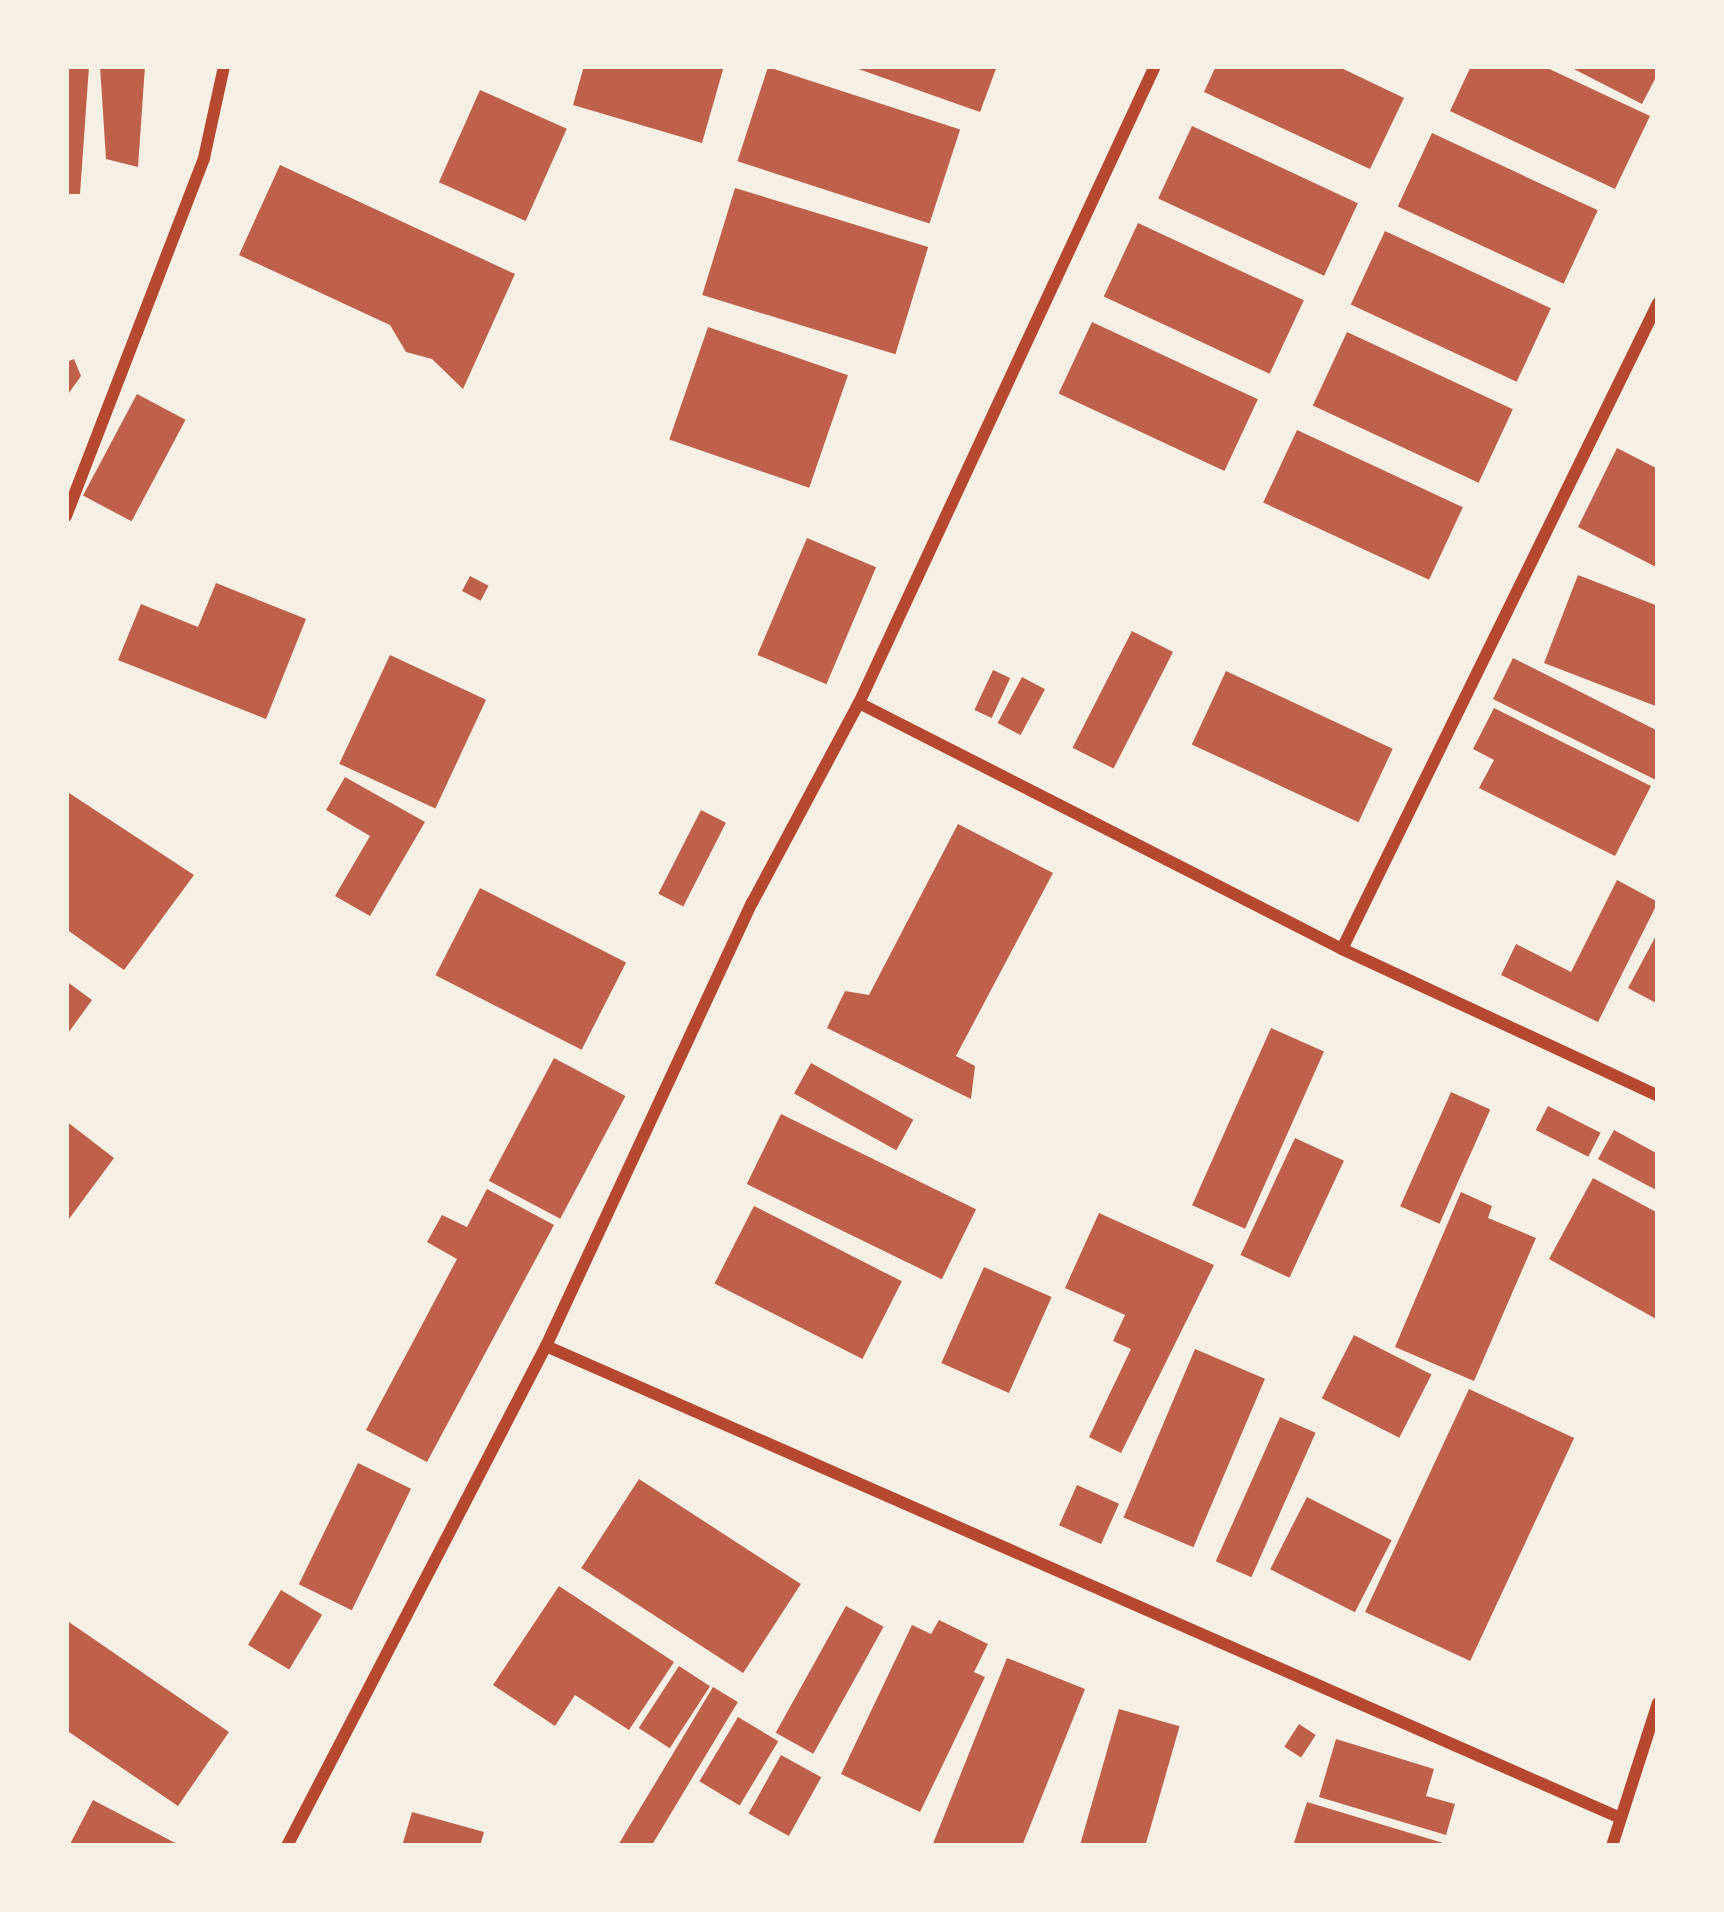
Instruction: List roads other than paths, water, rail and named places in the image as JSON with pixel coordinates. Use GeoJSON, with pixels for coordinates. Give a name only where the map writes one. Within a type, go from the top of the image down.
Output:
{"type":"FeatureCollection","features":[{"type":"Feature","properties":{"kind":"street"},"geometry":{"type":"LineString","coordinates":[[66,517],[204,158],[224,66]]}},
{"type":"Feature","properties":{"kind":"street"},"geometry":{"type":"LineString","coordinates":[[287,1846],[546,1346],[752,903],[859,703],[1155,66]]}},
{"type":"Feature","properties":{"kind":"street"},"geometry":{"type":"LineString","coordinates":[[1342,949],[1658,303]]}},
{"type":"Feature","properties":{"kind":"street"},"geometry":{"type":"LineString","coordinates":[[859,703],[1342,949],[1658,1096]]}},
{"type":"Feature","properties":{"kind":"street"},"geometry":{"type":"LineString","coordinates":[[546,1346],[1620,1817]]}},
{"type":"Feature","properties":{"kind":"street"},"geometry":{"type":"LineString","coordinates":[[1612,1846],[1658,1703]]}}]}
